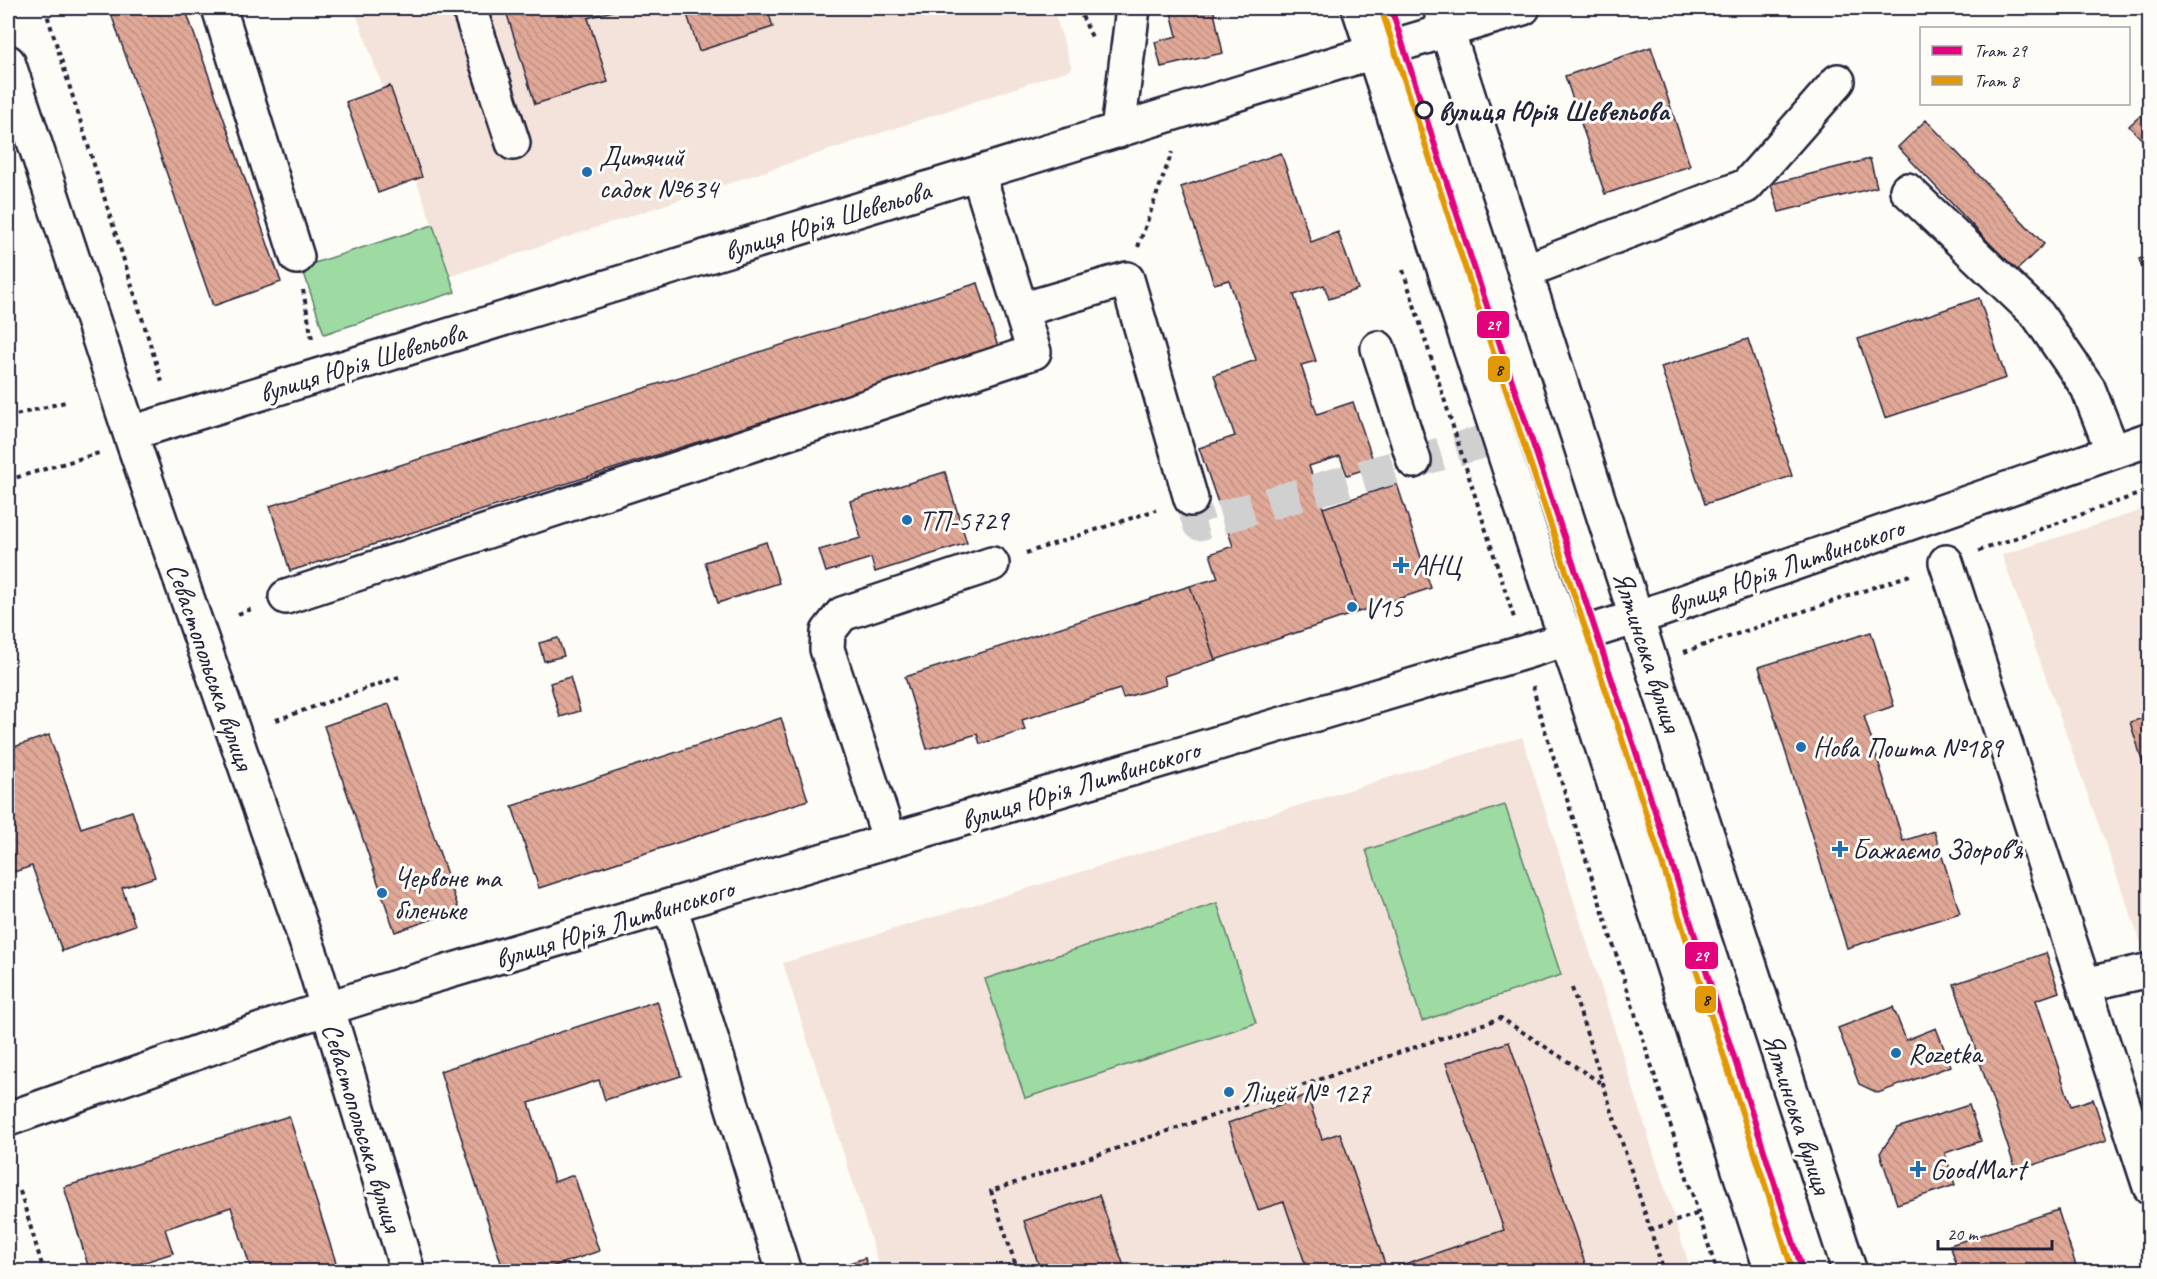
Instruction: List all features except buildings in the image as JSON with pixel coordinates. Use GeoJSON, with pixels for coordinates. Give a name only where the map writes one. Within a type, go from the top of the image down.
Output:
{"type":"FeatureCollection","features":[{"type":"Feature","properties":{"kind":"street"},"geometry":{"type":"LineString","coordinates":[[219,8],[297,257]]}},
{"type":"Feature","properties":{"kind":"street"},"geometry":{"type":"LineString","coordinates":[[469,8],[513,143]]}},
{"type":"Feature","properties":{"kind":"street"},"geometry":{"type":"LineString","coordinates":[[1118,130],[1133,8]]}},
{"type":"Feature","properties":{"kind":"street"},"geometry":{"type":"LineString","coordinates":[[1359,8],[1772,1272]]}},
{"type":"Feature","properties":{"kind":"street","name":"вулиця Юрія Шевельова"},"geometry":{"type":"LineString","coordinates":[[132,437],[1374,52],[1444,19],[1523,8]]}},
{"type":"Feature","properties":{"kind":"street","name":"Ялтинська вулиця"},"geometry":{"type":"LineString","coordinates":[[1444,19],[1850,1272]]}},
{"type":"Feature","properties":{"kind":"street","name":"Севастопольська вулиця"},"geometry":{"type":"LineString","coordinates":[[8,62],[132,437],[314,964],[408,1272]]}},
{"type":"Feature","properties":{"kind":"street"},"geometry":{"type":"LineString","coordinates":[[1525,271],[1746,186],[1838,81]]}},
{"type":"Feature","properties":{"kind":"street"},"geometry":{"type":"LineString","coordinates":[[286,597],[1034,352],[978,174]]}},
{"type":"Feature","properties":{"kind":"street"},"geometry":{"type":"LineString","coordinates":[[1907,190],[2038,315],[2088,388],[2113,452]]}},
{"type":"Feature","properties":{"kind":"street"},"geometry":{"type":"LineString","coordinates":[[1021,310],[1127,279],[1191,499]]}},
{"type":"Feature","properties":{"kind":"street"},"geometry":{"type":"LineString","coordinates":[[1378,348],[1414,461]]}},
{"type":"Feature","properties":{"kind":"street","name":"вулиця Юрія Литвинського"},"geometry":{"type":"LineString","coordinates":[[8,1119],[275,1025],[376,993],[1636,617],[2150,439]]}},
{"type":"Feature","properties":{"kind":"street"},"geometry":{"type":"LineString","coordinates":[[1946,562],[2150,1187]]}},
{"type":"Feature","properties":{"kind":"street"},"geometry":{"type":"LineString","coordinates":[[890,841],[827,649],[828,632],[842,614],[992,564]]}},
{"type":"Feature","properties":{"kind":"street"},"geometry":{"type":"LineString","coordinates":[[670,906],[784,1272]]}},
{"type":"Feature","properties":{"kind":"street"},"geometry":{"type":"LineString","coordinates":[[2084,985],[2150,970]]}},
{"type":"Feature","properties":{"kind":"path"},"geometry":{"type":"LineString","coordinates":[[45,8],[164,391]]}},
{"type":"Feature","properties":{"kind":"path"},"geometry":{"type":"LineString","coordinates":[[1127,279],[1172,151]]}},
{"type":"Feature","properties":{"kind":"path"},"geometry":{"type":"LineString","coordinates":[[297,257],[313,345]]}},
{"type":"Feature","properties":{"kind":"path"},"geometry":{"type":"LineString","coordinates":[[8,417],[65,402]]}},
{"type":"Feature","properties":{"kind":"path"},"geometry":{"type":"LineString","coordinates":[[8,480],[132,437]]}},
{"type":"Feature","properties":{"kind":"path"},"geometry":{"type":"LineString","coordinates":[[992,564],[1191,499]]}},
{"type":"Feature","properties":{"kind":"path"},"geometry":{"type":"LineString","coordinates":[[276,720],[399,677]]}},
{"type":"Feature","properties":{"kind":"path"},"geometry":{"type":"LineString","coordinates":[[1572,988],[1664,1272]]}},
{"type":"Feature","properties":{"kind":"path"},"geometry":{"type":"LineString","coordinates":[[1018,1272],[991,1191],[1501,1018],[1604,1085]]}},
{"type":"Feature","properties":{"kind":"path"},"geometry":{"type":"LineString","coordinates":[[20,1191],[44,1272]]}},
{"type":"Feature","properties":{"kind":"path"},"geometry":{"type":"LineString","coordinates":[[1650,1230],[1699,1213]]}},
{"type":"Feature","properties":{"kind":"shaded area","name":"Дитячий садок №634"},"geometry":{"type":"Polygon","coordinates":[[[354,8],[1053,8],[1072,69],[451,276],[354,8]]]}},
{"type":"Feature","properties":{"kind":"shaded area"},"geometry":{"type":"Polygon","coordinates":[[[2149,508],[2149,966],[2002,555],[2149,508]]]}},
{"type":"Feature","properties":{"kind":"shaded area","name":"Ліцей № 127"},"geometry":{"type":"Polygon","coordinates":[[[1522,737],[1691,1271],[881,1271],[783,963],[1522,737]]]}},
{"type":"Feature","properties":{"kind":"green space"},"geometry":{"type":"Polygon","coordinates":[[[433,225],[455,292],[324,334],[302,267],[433,225]]]}},
{"type":"Feature","properties":{"kind":"green space"},"geometry":{"type":"Polygon","coordinates":[[[1505,805],[1561,975],[1422,1021],[1366,850],[1505,805]]]}},
{"type":"Feature","properties":{"kind":"green space"},"geometry":{"type":"Polygon","coordinates":[[[1217,903],[1256,1023],[1025,1098],[985,979],[1217,903]]]}},
{"type":"Feature","properties":{"kind":"tunnel"},"geometry":{"type":"LineString","coordinates":[[1191,499],[1199,524],[1499,437]]}},
{"type":"Feature","properties":{"kind":"tram line","name":"29"},"geometry":{"type":"LineString","coordinates":[[1391,8],[1471,258],[1635,749],[1803,1272]]}},
{"type":"Feature","properties":{"kind":"tram line","name":"8"},"geometry":{"type":"LineString","coordinates":[[1382,11],[1626,751],[1793,1272]]}},
{"type":"Feature","properties":{"kind":"place","name":"вулиця Юрія Шевельова"},"geometry":{"type":"Point","coordinates":[1424,110]}},
{"type":"Feature","properties":{"kind":"place","name":"Дитячий садок №634"},"geometry":{"type":"Point","coordinates":[587,172]}},
{"type":"Feature","properties":{"kind":"place","name":"ТП-5729"},"geometry":{"type":"Point","coordinates":[907,520]}},
{"type":"Feature","properties":{"kind":"place","name":"АНЦ"},"geometry":{"type":"Point","coordinates":[1401,565]}},
{"type":"Feature","properties":{"kind":"place","name":"V15"},"geometry":{"type":"Point","coordinates":[1352,607]}},
{"type":"Feature","properties":{"kind":"place","name":"Нова Пошта №189"},"geometry":{"type":"Point","coordinates":[1801,747]}},
{"type":"Feature","properties":{"kind":"place","name":"Бажаємо Здоров’я"},"geometry":{"type":"Point","coordinates":[1840,849]}},
{"type":"Feature","properties":{"kind":"place","name":"Червоне та біленьке"},"geometry":{"type":"Point","coordinates":[382,893]}},
{"type":"Feature","properties":{"kind":"place","name":"Rozetka"},"geometry":{"type":"Point","coordinates":[1896,1053]}},
{"type":"Feature","properties":{"kind":"place","name":"Ліцей № 127"},"geometry":{"type":"Point","coordinates":[1229,1092]}},
{"type":"Feature","properties":{"kind":"place","name":"GoodMart"},"geometry":{"type":"Point","coordinates":[1918,1169]}}]}
